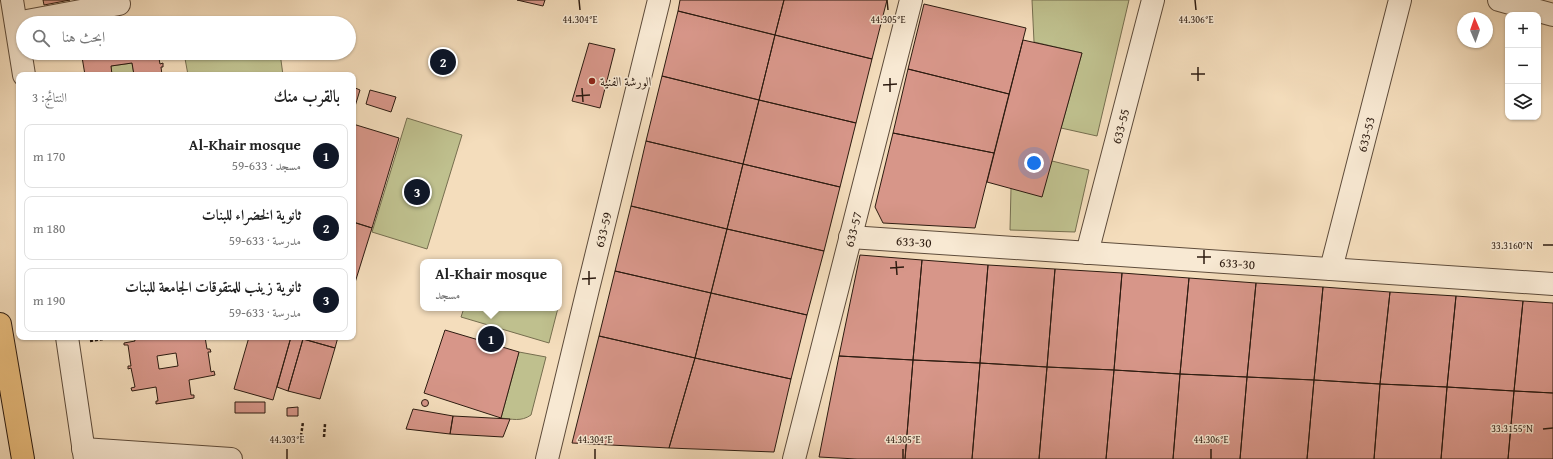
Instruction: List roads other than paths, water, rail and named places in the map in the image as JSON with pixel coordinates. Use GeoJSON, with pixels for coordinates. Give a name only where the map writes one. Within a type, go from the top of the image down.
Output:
{"type":"FeatureCollection","features":[{"type":"Feature","properties":{"kind":"highway"},"geometry":{"type":"LineString","coordinates":[[0,324],[23,459]]}},
{"type":"Feature","properties":{"kind":"street"},"geometry":{"type":"LineString","coordinates":[[12,0],[16,23]]}},
{"type":"Feature","properties":{"kind":"street","name":"633-59"},"geometry":{"type":"LineString","coordinates":[[547,459],[659,0]]}},
{"type":"Feature","properties":{"kind":"street","name":"633-57"},"geometry":{"type":"LineString","coordinates":[[794,459],[911,0]]}},
{"type":"Feature","properties":{"kind":"street","name":"633-55"},"geometry":{"type":"LineString","coordinates":[[1087,253],[1153,0]]}},
{"type":"Feature","properties":{"kind":"street","name":"633-53"},"geometry":{"type":"LineString","coordinates":[[1331,269],[1400,0]]}},
{"type":"Feature","properties":{"kind":"street"},"geometry":{"type":"LineString","coordinates":[[1499,0],[1553,15]]}},
{"type":"Feature","properties":{"kind":"street"},"geometry":{"type":"LineString","coordinates":[[54,16],[119,4]]}},
{"type":"Feature","properties":{"kind":"street"},"geometry":{"type":"LineString","coordinates":[[22,60],[24,72]]}},
{"type":"Feature","properties":{"kind":"street","name":"633-30"},"geometry":{"type":"LineString","coordinates":[[850,237],[1553,284]]}},
{"type":"Feature","properties":{"kind":"street"},"geometry":{"type":"LineString","coordinates":[[66,340],[84,454],[231,459]]}},
{"type":"Feature","properties":{"kind":"place","name":"ثانوية الخضراء للبنات"},"geometry":{"type":"Point","coordinates":[443,62]}},
{"type":"Feature","properties":{"kind":"place","name":"الورشة الفنية"},"geometry":{"type":"Point","coordinates":[592,81]}},
{"type":"Feature","properties":{"kind":"place","name":"ثانوية زينب للمتقوقات الجامعة للبنات"},"geometry":{"type":"Point","coordinates":[417,192]}},
{"type":"Feature","properties":{"kind":"place","name":"Al-Khair mosque"},"geometry":{"type":"Point","coordinates":[491,339]}}]}
